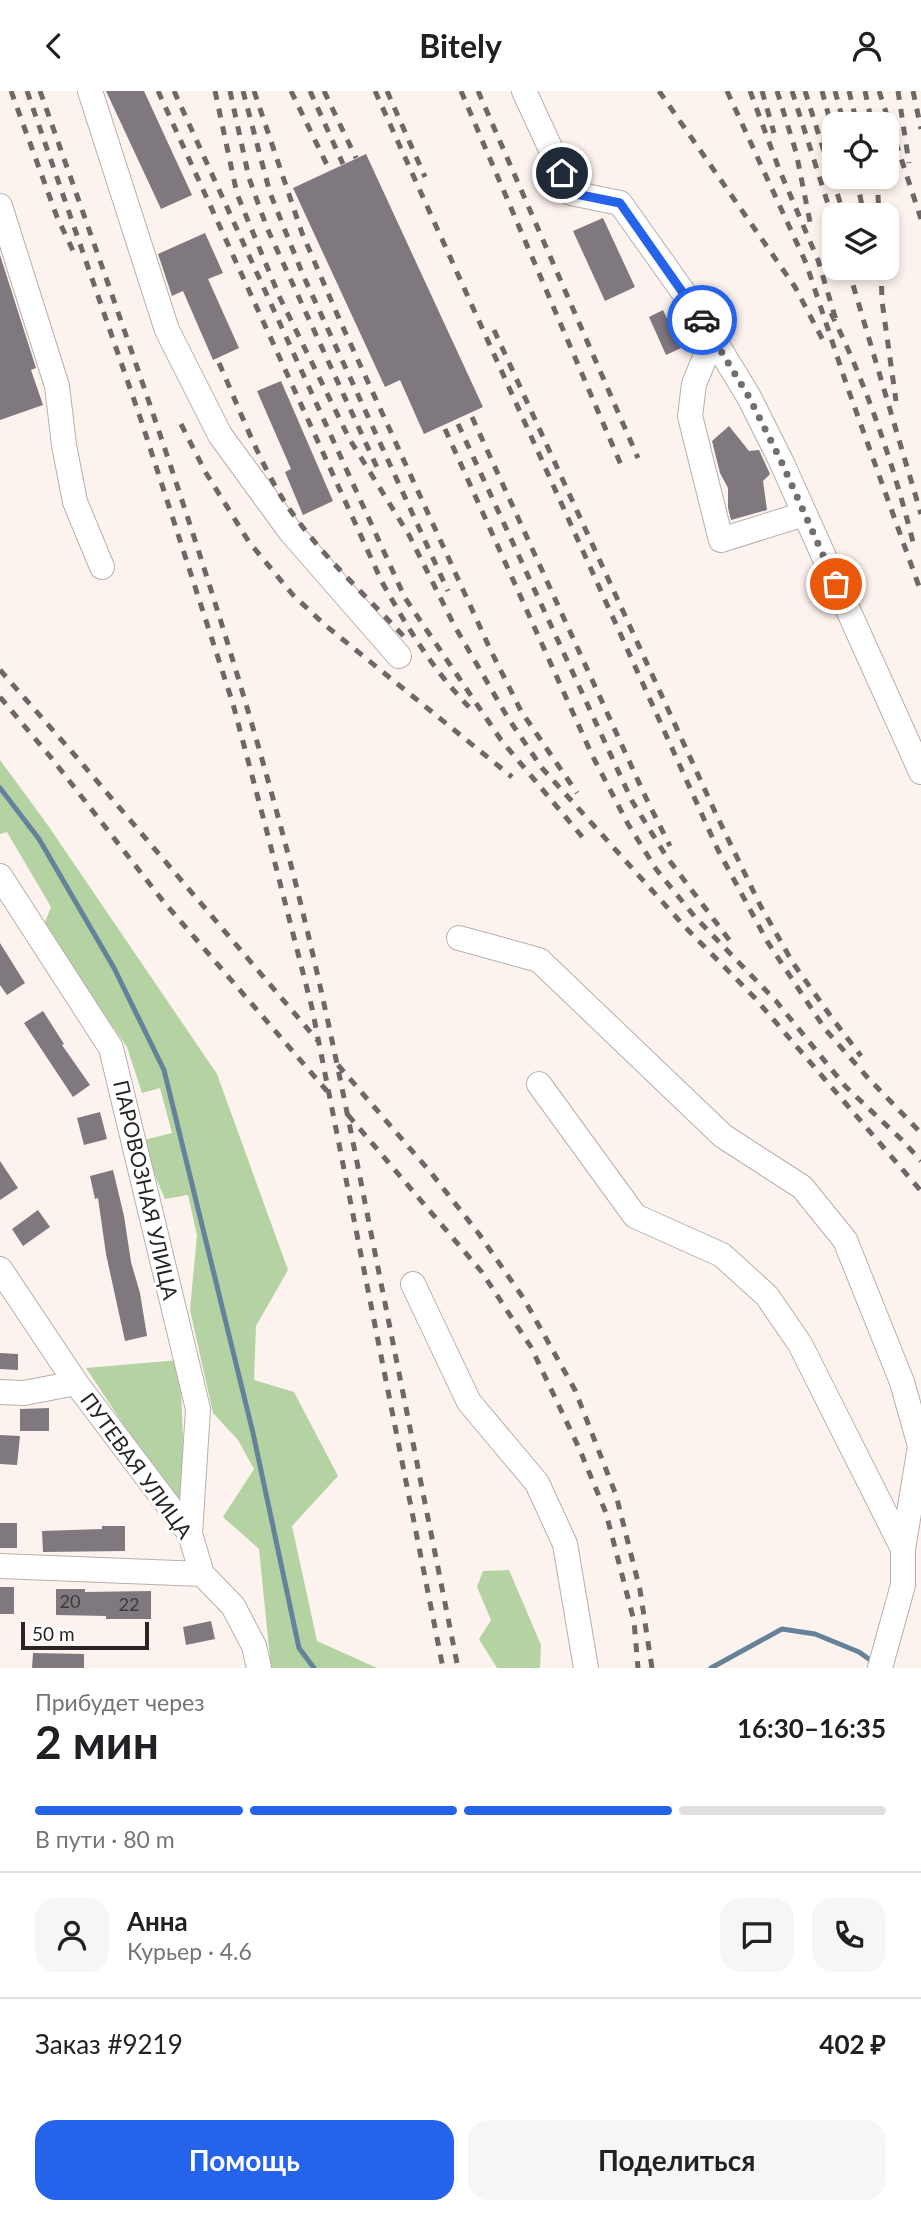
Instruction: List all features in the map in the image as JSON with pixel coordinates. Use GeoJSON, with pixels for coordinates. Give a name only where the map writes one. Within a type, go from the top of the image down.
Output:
{"type":"FeatureCollection","features":[{"type":"Feature","properties":{"kind":"street"},"geometry":{"type":"LineString","coordinates":[[90,91],[167,330],[220,435],[290,531],[399,656]]}},
{"type":"Feature","properties":{"kind":"street"},"geometry":{"type":"LineString","coordinates":[[524,91],[571,193],[620,203],[696,310],[749,397],[921,772]]}},
{"type":"Feature","properties":{"kind":"street"},"geometry":{"type":"LineString","coordinates":[[0,206],[57,386],[64,445],[75,502],[102,567]]}},
{"type":"Feature","properties":{"kind":"street"},"geometry":{"type":"LineString","coordinates":[[713,338],[694,384],[690,416],[721,540],[804,514]]}},
{"type":"Feature","properties":{"kind":"street","name":"ПАРОВОЗНАЯ УЛИЦА"},"geometry":{"type":"LineString","coordinates":[[0,876],[111,1048],[198,1409],[190,1534]]}},
{"type":"Feature","properties":{"kind":"street"},"geometry":{"type":"LineString","coordinates":[[458,938],[539,960],[723,1136],[802,1187],[845,1240],[902,1382],[920,1446],[903,1549],[903,1585],[880,1668]]}},
{"type":"Feature","properties":{"kind":"street"},"geometry":{"type":"LineString","coordinates":[[539,1084],[635,1216],[722,1255],[767,1296],[800,1344],[903,1549]]}},
{"type":"Feature","properties":{"kind":"street","name":"ПУТЕВАЯ УЛИЦА"},"geometry":{"type":"LineString","coordinates":[[0,1269],[76,1383],[190,1534],[202,1574],[233,1606],[254,1646],[259,1668]]}},
{"type":"Feature","properties":{"kind":"street"},"geometry":{"type":"LineString","coordinates":[[413,1284],[470,1402],[537,1483],[565,1543],[586,1668]]}},
{"type":"Feature","properties":{"kind":"street"},"geometry":{"type":"LineString","coordinates":[[0,1392],[24,1393],[76,1383]]}},
{"type":"Feature","properties":{"kind":"street"},"geometry":{"type":"LineString","coordinates":[[0,1566],[202,1574]]}},
{"type":"Feature","properties":{"kind":"green space"},"geometry":{"type":"Polygon","coordinates":[[[0,760],[47,824],[217,1074],[288,1270],[256,1326],[254,1380],[294,1392],[338,1476],[292,1526],[317,1641],[377,1668],[271,1668],[259,1549],[223,1517],[254,1469],[238,1440],[213,1413],[190,1310],[197,1235],[188,1195],[165,1199],[140,1141],[172,1133],[160,1088],[142,1093],[127,1047],[43,927],[51,907],[7,832],[0,834],[0,760]]]}},
{"type":"Feature","properties":{"kind":"green space"},"geometry":{"type":"Polygon","coordinates":[[[180,1360],[186,1519],[86,1368],[180,1360]]]}},
{"type":"Feature","properties":{"kind":"green space"},"geometry":{"type":"Polygon","coordinates":[[[509,1570],[541,1645],[540,1668],[497,1668],[479,1639],[491,1620],[477,1587],[483,1571],[509,1570]]]}},
{"type":"Feature","properties":{"kind":"building"},"geometry":{"type":"Polygon","coordinates":[[[106,91],[144,91],[192,195],[161,209],[106,91]]]}},
{"type":"Feature","properties":{"kind":"building"},"geometry":{"type":"Polygon","coordinates":[[[366,154],[483,407],[424,434],[400,380],[385,387],[293,188],[366,154]]]}},
{"type":"Feature","properties":{"kind":"building"},"geometry":{"type":"Polygon","coordinates":[[[603,218],[635,287],[605,301],[573,231],[603,218]]]}},
{"type":"Feature","properties":{"kind":"building"},"geometry":{"type":"Polygon","coordinates":[[[205,233],[223,273],[208,279],[239,348],[213,360],[183,291],[172,296],[158,254],[205,233]]]}},
{"type":"Feature","properties":{"kind":"building"},"geometry":{"type":"Polygon","coordinates":[[[0,255],[36,368],[31,370],[43,405],[0,420],[0,255]]]}},
{"type":"Feature","properties":{"kind":"building"},"geometry":{"type":"Polygon","coordinates":[[[663,310],[681,348],[666,355],[649,317],[663,310]]]}},
{"type":"Feature","properties":{"kind":"building"},"geometry":{"type":"Polygon","coordinates":[[[281,381],[333,501],[303,515],[285,472],[291,469],[257,391],[281,381]]]}},
{"type":"Feature","properties":{"kind":"building"},"geometry":{"type":"Polygon","coordinates":[[[729,426],[749,451],[759,450],[770,474],[763,481],[767,510],[731,520],[728,488],[720,473],[712,441],[729,426]]]}},
{"type":"Feature","properties":{"kind":"building"},"geometry":{"type":"Polygon","coordinates":[[[0,943],[25,983],[7,995],[0,985],[0,943]]]}},
{"type":"Feature","properties":{"kind":"building"},"geometry":{"type":"Polygon","coordinates":[[[43,1011],[64,1044],[62,1045],[90,1085],[73,1097],[24,1023],[43,1011]]]}},
{"type":"Feature","properties":{"kind":"building"},"geometry":{"type":"Polygon","coordinates":[[[100,1112],[107,1139],[84,1145],[77,1118],[100,1112]]]}},
{"type":"Feature","properties":{"kind":"building"},"geometry":{"type":"Polygon","coordinates":[[[0,1161],[18,1188],[0,1200],[0,1161]]]}},
{"type":"Feature","properties":{"kind":"building"},"geometry":{"type":"Polygon","coordinates":[[[113,1170],[147,1336],[125,1341],[106,1254],[98,1198],[95,1199],[90,1176],[113,1170]]]}},
{"type":"Feature","properties":{"kind":"building"},"geometry":{"type":"Polygon","coordinates":[[[38,1210],[50,1227],[23,1246],[12,1229],[38,1210]]]}},
{"type":"Feature","properties":{"kind":"building"},"geometry":{"type":"Polygon","coordinates":[[[0,1353],[18,1354],[18,1370],[0,1369],[0,1353]]]}},
{"type":"Feature","properties":{"kind":"building"},"geometry":{"type":"Polygon","coordinates":[[[49,1408],[49,1431],[20,1431],[20,1409],[49,1408]]]}},
{"type":"Feature","properties":{"kind":"building"},"geometry":{"type":"Polygon","coordinates":[[[0,1435],[20,1436],[17,1465],[0,1464],[0,1435]]]}},
{"type":"Feature","properties":{"kind":"building"},"geometry":{"type":"Polygon","coordinates":[[[0,1523],[17,1523],[17,1548],[0,1548],[0,1523]]]}},
{"type":"Feature","properties":{"kind":"building"},"geometry":{"type":"Polygon","coordinates":[[[102,1526],[125,1526],[125,1551],[43,1552],[42,1531],[102,1529],[102,1526]]]}},
{"type":"Feature","properties":{"kind":"building"},"geometry":{"type":"Polygon","coordinates":[[[0,1587],[14,1587],[14,1614],[0,1614],[0,1587]]]}},
{"type":"Feature","properties":{"kind":"building"},"geometry":{"type":"Polygon","coordinates":[[[56,1589],[85,1589],[85,1592],[151,1591],[151,1619],[56,1615],[56,1589]]]}},
{"type":"Feature","properties":{"kind":"building"},"geometry":{"type":"Polygon","coordinates":[[[211,1621],[215,1639],[186,1645],[183,1627],[211,1621]]]}},
{"type":"Feature","properties":{"kind":"building"},"geometry":{"type":"Polygon","coordinates":[[[33,1653],[84,1654],[84,1668],[32,1668],[33,1653]]]}},
{"type":"Feature","properties":{"kind":"waterway"},"geometry":{"type":"LineString","coordinates":[[0,788],[39,839],[114,968],[164,1070],[253,1433],[299,1648],[314,1668]]}},
{"type":"Feature","properties":{"kind":"waterway"},"geometry":{"type":"LineString","coordinates":[[711,1668],[782,1629],[815,1634],[859,1652],[873,1662]]}},
{"type":"Feature","properties":{"kind":"railway"},"geometry":{"type":"LineString","coordinates":[[11,91],[57,217],[76,257]]}},
{"type":"Feature","properties":{"kind":"railway"},"geometry":{"type":"LineString","coordinates":[[27,91],[141,420],[233,704],[267,832],[312,1008],[443,1668]]}},
{"type":"Feature","properties":{"kind":"railway"},"geometry":{"type":"LineString","coordinates":[[40,91],[197,547],[280,824],[340,1079],[458,1668]]}},
{"type":"Feature","properties":{"kind":"railway"},"geometry":{"type":"LineString","coordinates":[[158,91],[382,582],[421,647],[469,707]]}},
{"type":"Feature","properties":{"kind":"railway"},"geometry":{"type":"LineString","coordinates":[[174,91],[405,598],[501,740],[584,839]]}},
{"type":"Feature","properties":{"kind":"railway"},"geometry":{"type":"LineString","coordinates":[[215,91],[237,194],[280,298],[350,440],[409,535],[454,625],[508,718],[542,768],[685,927],[754,997],[921,1191]]}},
{"type":"Feature","properties":{"kind":"railway"},"geometry":{"type":"LineString","coordinates":[[230,91],[249,178],[267,228],[380,474]]}},
{"type":"Feature","properties":{"kind":"railway"},"geometry":{"type":"LineString","coordinates":[[243,91],[270,193],[303,275],[448,591]]}},
{"type":"Feature","properties":{"kind":"railway"},"geometry":{"type":"LineString","coordinates":[[254,91],[302,233],[491,651],[521,711],[577,793]]}},
{"type":"Feature","properties":{"kind":"railway"},"geometry":{"type":"LineString","coordinates":[[291,91],[329,169]]}},
{"type":"Feature","properties":{"kind":"railway"},"geometry":{"type":"LineString","coordinates":[[310,91],[343,164]]}},
{"type":"Feature","properties":{"kind":"railway"},"geometry":{"type":"LineString","coordinates":[[324,91],[356,158]]}},
{"type":"Feature","properties":{"kind":"railway"},"geometry":{"type":"LineString","coordinates":[[375,91],[718,850],[767,941],[825,1029],[921,1133]]}},
{"type":"Feature","properties":{"kind":"railway"},"geometry":{"type":"LineString","coordinates":[[387,91],[425,177]]}},
{"type":"Feature","properties":{"kind":"railway"},"geometry":{"type":"LineString","coordinates":[[461,91],[621,465]]}},
{"type":"Feature","properties":{"kind":"railway"},"geometry":{"type":"LineString","coordinates":[[478,91],[638,458]]}},
{"type":"Feature","properties":{"kind":"railway"},"geometry":{"type":"LineString","coordinates":[[659,91],[795,287],[826,346]]}},
{"type":"Feature","properties":{"kind":"railway"},"geometry":{"type":"LineString","coordinates":[[727,91],[806,263],[921,592]]}},
{"type":"Feature","properties":{"kind":"railway"},"geometry":{"type":"LineString","coordinates":[[750,91],[779,169],[818,260],[836,320]]}},
{"type":"Feature","properties":{"kind":"railway"},"geometry":{"type":"LineString","coordinates":[[762,91],[774,133]]}},
{"type":"Feature","properties":{"kind":"railway"},"geometry":{"type":"LineString","coordinates":[[777,91],[796,152],[810,222]]}},
{"type":"Feature","properties":{"kind":"railway"},"geometry":{"type":"LineString","coordinates":[[792,91],[828,203]]}},
{"type":"Feature","properties":{"kind":"railway"},"geometry":{"type":"LineString","coordinates":[[805,91],[840,203]]}},
{"type":"Feature","properties":{"kind":"railway"},"geometry":{"type":"LineString","coordinates":[[822,91],[828,112]]}},
{"type":"Feature","properties":{"kind":"railway"},"geometry":{"type":"LineString","coordinates":[[835,91],[841,112]]}},
{"type":"Feature","properties":{"kind":"railway"},"geometry":{"type":"LineString","coordinates":[[849,91],[854,112]]}},
{"type":"Feature","properties":{"kind":"railway"},"geometry":{"type":"LineString","coordinates":[[865,91],[869,112]]}},
{"type":"Feature","properties":{"kind":"railway"},"geometry":{"type":"LineString","coordinates":[[879,91],[921,219]]}},
{"type":"Feature","properties":{"kind":"railway"},"geometry":{"type":"LineString","coordinates":[[898,91],[909,163]]}},
{"type":"Feature","properties":{"kind":"railway"},"geometry":{"type":"LineString","coordinates":[[913,91],[921,129]]}},
{"type":"Feature","properties":{"kind":"railway"},"geometry":{"type":"LineString","coordinates":[[859,189],[861,203]]}},
{"type":"Feature","properties":{"kind":"railway"},"geometry":{"type":"LineString","coordinates":[[878,189],[878,203]]}},
{"type":"Feature","properties":{"kind":"railway"},"geometry":{"type":"LineString","coordinates":[[852,280],[921,514]]}},
{"type":"Feature","properties":{"kind":"railway"},"geometry":{"type":"LineString","coordinates":[[881,280],[896,401]]}},
{"type":"Feature","properties":{"kind":"railway"},"geometry":{"type":"LineString","coordinates":[[831,313],[857,370],[879,429],[915,550]]}},
{"type":"Feature","properties":{"kind":"railway"},"geometry":{"type":"LineString","coordinates":[[494,330],[760,905],[793,963],[861,1056]]}},
{"type":"Feature","properties":{"kind":"railway"},"geometry":{"type":"LineString","coordinates":[[219,363],[258,452],[286,504],[329,558],[408,641]]}},
{"type":"Feature","properties":{"kind":"railway"},"geometry":{"type":"LineString","coordinates":[[472,417],[670,846]]}},
{"type":"Feature","properties":{"kind":"railway"},"geometry":{"type":"LineString","coordinates":[[181,424],[206,473],[249,542],[293,595],[325,625],[512,777]]}},
{"type":"Feature","properties":{"kind":"railway"},"geometry":{"type":"LineString","coordinates":[[458,424],[632,801],[666,856],[733,945]]}},
{"type":"Feature","properties":{"kind":"railway"},"geometry":{"type":"LineString","coordinates":[[445,429],[592,755],[628,824],[656,869],[695,917],[776,1001],[845,1086],[921,1161]]}},
{"type":"Feature","properties":{"kind":"railway"},"geometry":{"type":"LineString","coordinates":[[0,670],[318,1041]]}},
{"type":"Feature","properties":{"kind":"railway"},"geometry":{"type":"LineString","coordinates":[[0,697],[163,901],[327,1091]]}},
{"type":"Feature","properties":{"kind":"railway"},"geometry":{"type":"LineString","coordinates":[[338,1065],[432,1174],[479,1234],[524,1299],[575,1390],[616,1495],[640,1590],[652,1668]]}},
{"type":"Feature","properties":{"kind":"railway"},"geometry":{"type":"LineString","coordinates":[[348,1115],[481,1271],[531,1347],[579,1448],[606,1513],[634,1621],[638,1668]]}},
{"type":"Feature","properties":{"kind":"way so far"},"geometry":{"type":"LineString","coordinates":[[702,320],[749,397],[836,584]]}},
{"type":"Feature","properties":{"kind":"route"},"geometry":{"type":"LineString","coordinates":[[562,173],[571,193],[620,203],[702,320]]}}]}
